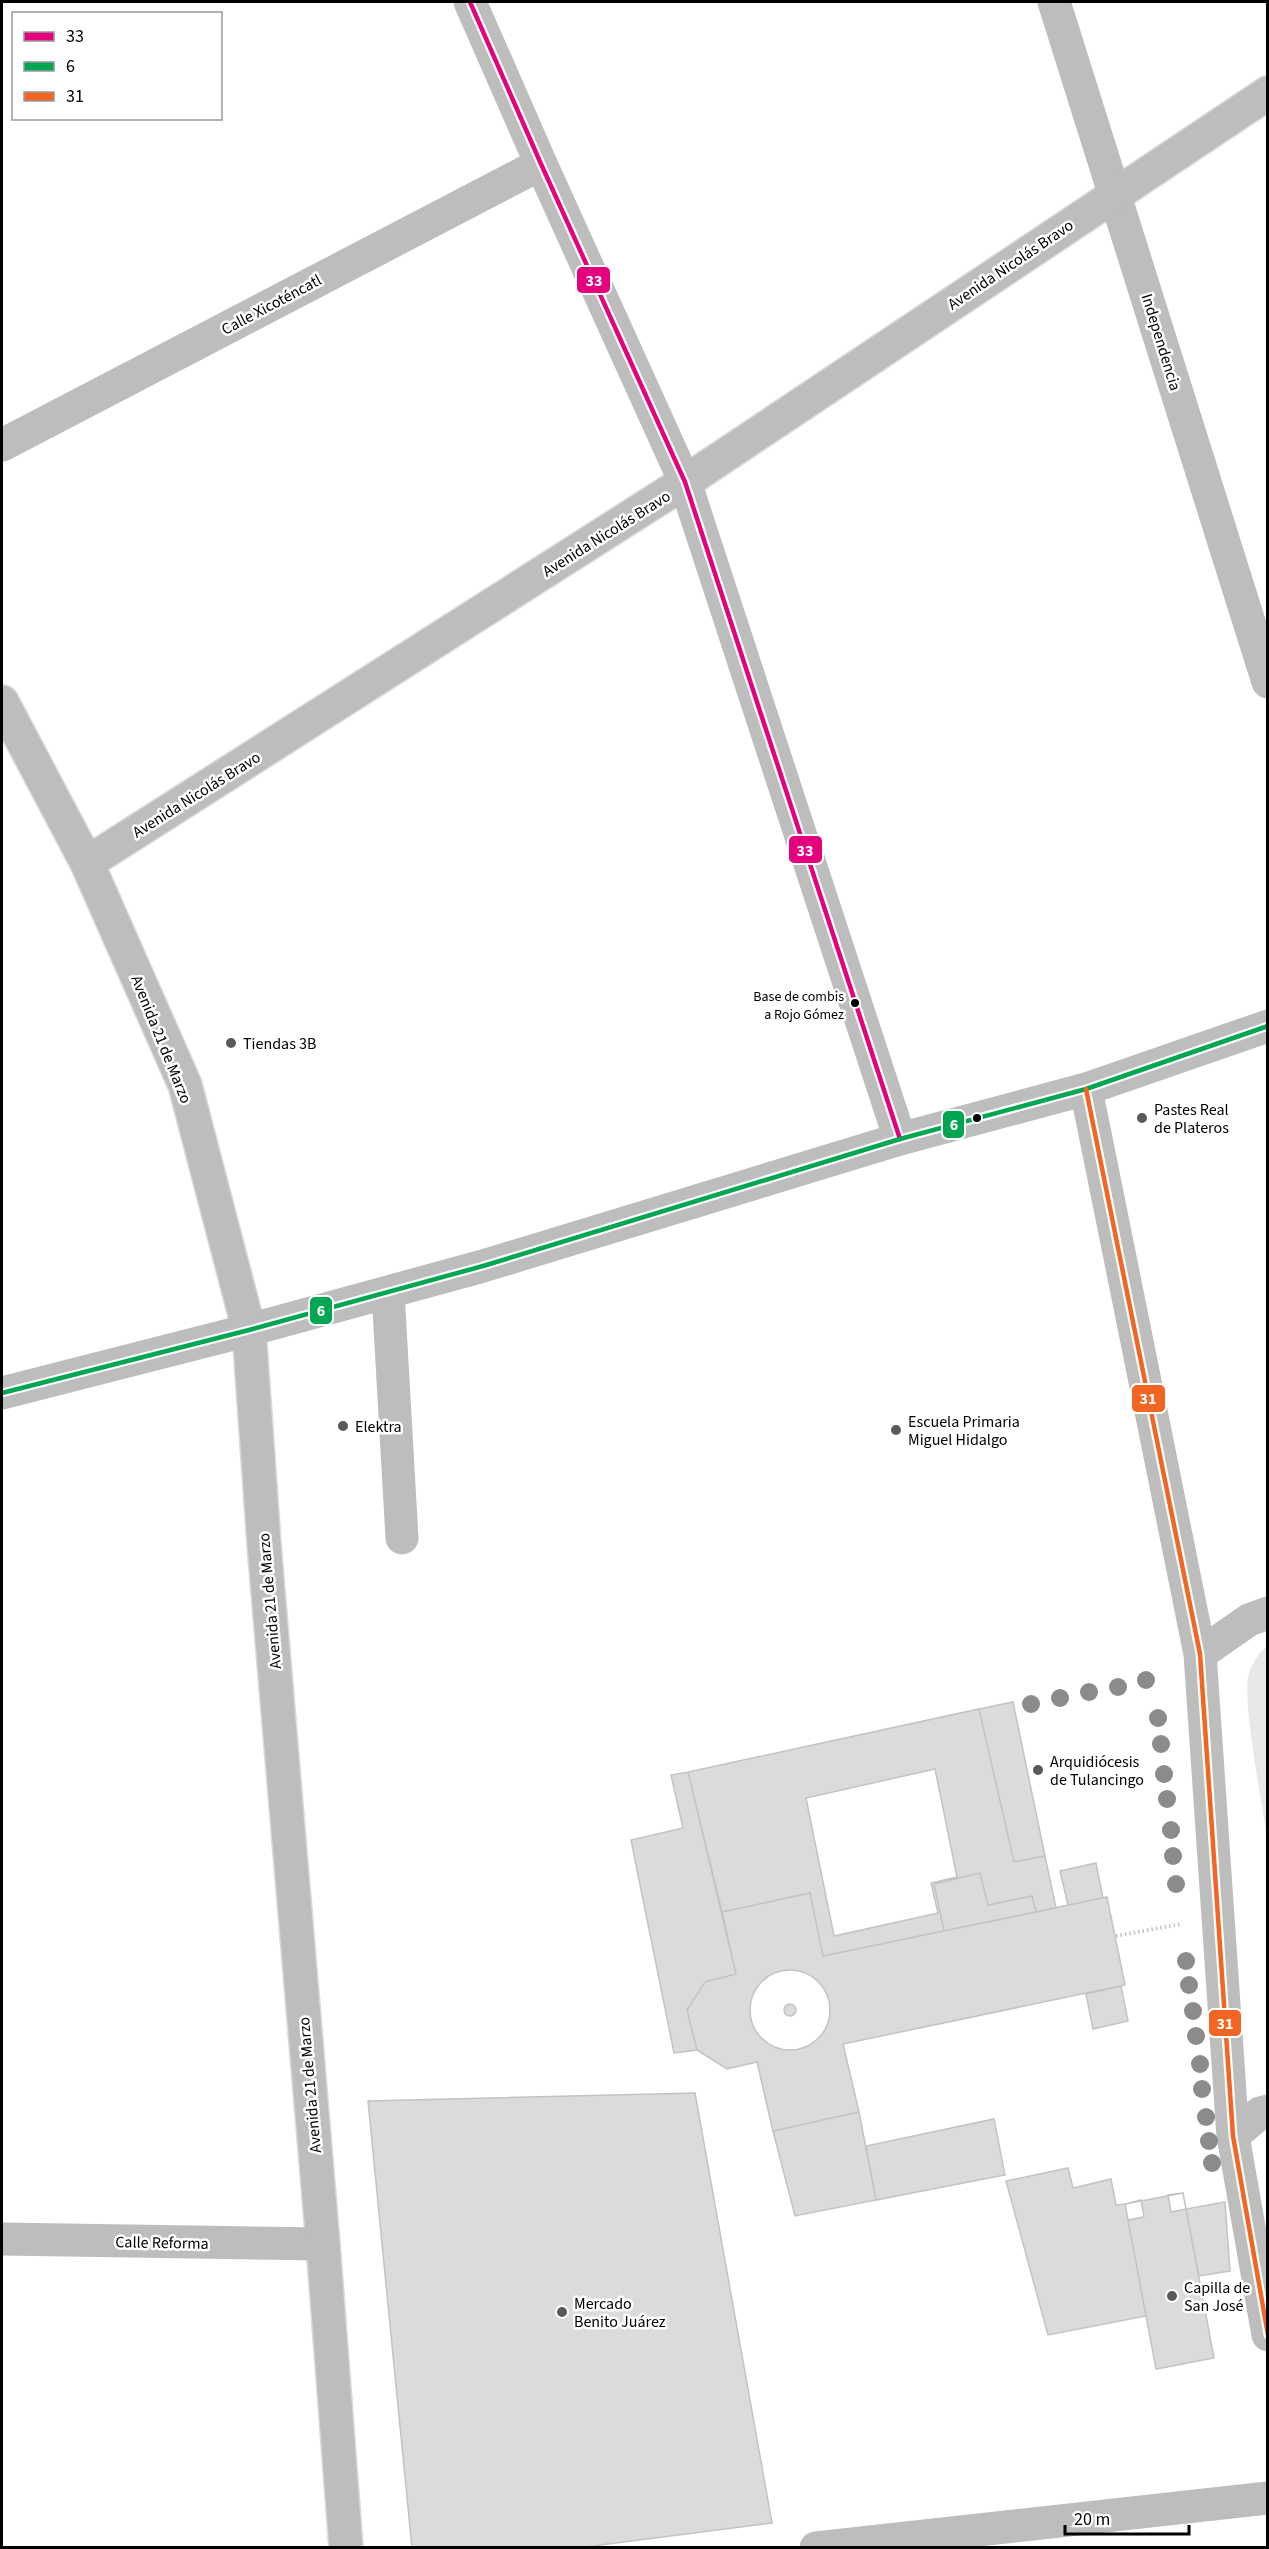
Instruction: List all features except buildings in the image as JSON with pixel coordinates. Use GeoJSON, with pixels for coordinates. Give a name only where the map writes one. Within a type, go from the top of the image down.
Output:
{"type":"FeatureCollection","features":[{"type":"Feature","properties":{"kind":"street"},"geometry":{"type":"LineString","coordinates":[[471,2],[541,164],[685,482],[900,1139]]}},
{"type":"Feature","properties":{"kind":"street","name":"Independencia"},"geometry":{"type":"LineString","coordinates":[[1054,2],[1116,193],[1268,682]]}},
{"type":"Feature","properties":{"kind":"street","name":"Avenida Nicolás Bravo"},"geometry":{"type":"LineString","coordinates":[[87,863],[685,482],[1268,93]]}},
{"type":"Feature","properties":{"kind":"street","name":"Calle Xicoténcatl"},"geometry":{"type":"LineString","coordinates":[[2,445],[541,164]]}},
{"type":"Feature","properties":{"kind":"street","name":"Avenida 21 de Marzo"},"geometry":{"type":"LineString","coordinates":[[2,702],[87,863],[185,1085],[249,1330],[265,1556],[346,2547]]}},
{"type":"Feature","properties":{"kind":"street"},"geometry":{"type":"LineString","coordinates":[[2,1394],[388,1292],[900,1139],[1086,1089],[1268,1026]]}},
{"type":"Feature","properties":{"kind":"street"},"geometry":{"type":"LineString","coordinates":[[1086,1089],[1200,1654],[1233,2136],[1268,2335]]}},
{"type":"Feature","properties":{"kind":"street"},"geometry":{"type":"LineString","coordinates":[[388,1292],[402,1538]]}},
{"type":"Feature","properties":{"kind":"street"},"geometry":{"type":"LineString","coordinates":[[1200,1654],[1249,1620],[1268,1613]]}},
{"type":"Feature","properties":{"kind":"street"},"geometry":{"type":"LineString","coordinates":[[1233,2136],[1260,2113],[1268,2111]]}},
{"type":"Feature","properties":{"kind":"street","name":"Calle Reforma"},"geometry":{"type":"LineString","coordinates":[[2,2240],[323,2244]]}},
{"type":"Feature","properties":{"kind":"street"},"geometry":{"type":"LineString","coordinates":[[816,2547],[1268,2498]]}},
{"type":"Feature","properties":{"kind":"path"},"geometry":{"type":"LineString","coordinates":[[1116,1936],[1184,1923]]}},
{"type":"Feature","properties":{"kind":"shaded area"},"geometry":{"type":"Polygon","coordinates":[[[1267,1646],[1267,1839],[1250,1728],[1247,1686],[1252,1666],[1267,1646]]]}},
{"type":"Feature","properties":{"kind":"transit line","name":"33"},"geometry":{"type":"LineString","coordinates":[[470,2],[685,482],[900,1139]]}},
{"type":"Feature","properties":{"kind":"transit line","name":"6"},"geometry":{"type":"LineString","coordinates":[[2,1393],[249,1330],[483,1266],[900,1139],[1086,1089],[1268,1026]]}},
{"type":"Feature","properties":{"kind":"transit line","name":"31"},"geometry":{"type":"LineString","coordinates":[[1086,1089],[1200,1654],[1233,2136],[1268,2335]]}},
{"type":"Feature","properties":{"kind":"place","name":"Base de combis a Rojo Gómez"},"geometry":{"type":"Point","coordinates":[855,1003]}},
{"type":"Feature","properties":{"kind":"place","name":"Tiendas 3B"},"geometry":{"type":"Point","coordinates":[231,1043]}},
{"type":"Feature","properties":{"kind":"place","name":"Pastes Real de Plateros"},"geometry":{"type":"Point","coordinates":[1142,1118]}},
{"type":"Feature","properties":{"kind":"place","name":"Elektra"},"geometry":{"type":"Point","coordinates":[343,1426]}},
{"type":"Feature","properties":{"kind":"place","name":"Escuela Primaria Miguel Hidalgo"},"geometry":{"type":"Point","coordinates":[896,1430]}},
{"type":"Feature","properties":{"kind":"place","name":"Arquidiócesis de Tulancingo"},"geometry":{"type":"Point","coordinates":[1038,1770]}},
{"type":"Feature","properties":{"kind":"place","name":"Capilla de San José"},"geometry":{"type":"Point","coordinates":[1172,2296]}},
{"type":"Feature","properties":{"kind":"place","name":"Mercado Benito Juárez"},"geometry":{"type":"Point","coordinates":[562,2312]}}]}
